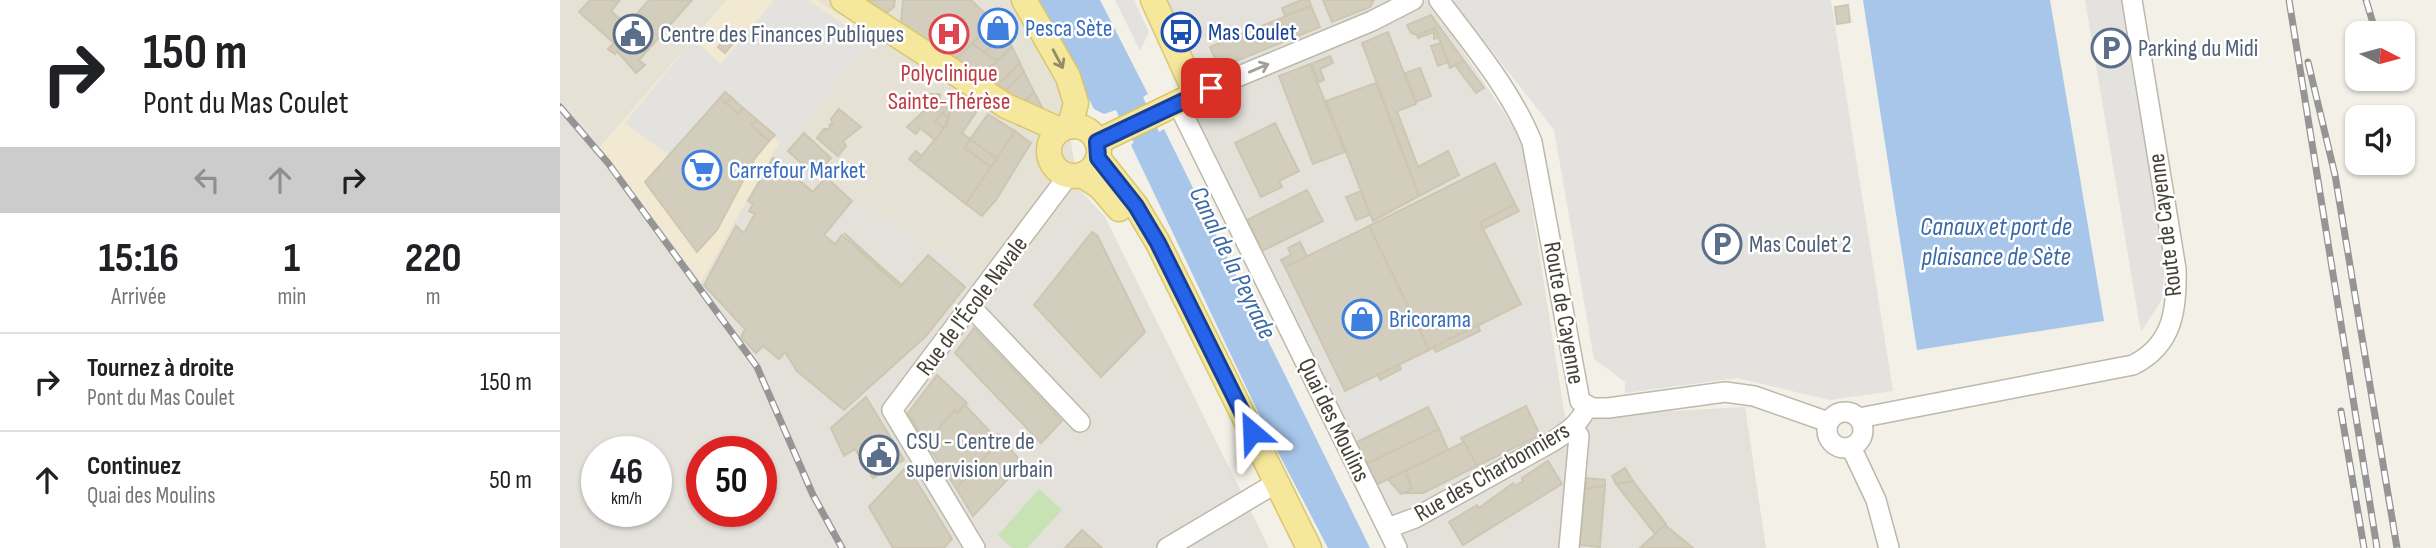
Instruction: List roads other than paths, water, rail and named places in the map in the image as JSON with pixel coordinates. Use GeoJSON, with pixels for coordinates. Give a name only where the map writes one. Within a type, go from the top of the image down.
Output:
{"type":"FeatureCollection","features":[{"type":"Feature","properties":{"kind":"main road"},"geometry":{"type":"LineString","coordinates":[[843,0],[1077,151],[1136,206],[1158,243],[1309,548]]}},
{"type":"Feature","properties":{"kind":"main road"},"geometry":{"type":"LineString","coordinates":[[1024,0],[1068,77],[1076,103],[1077,151],[1100,187],[1139,236],[1295,548]]}},
{"type":"Feature","properties":{"kind":"main road","name":"Quai des Moulins"},"geometry":{"type":"LineString","coordinates":[[1153,0],[1177,103]]}},
{"type":"Feature","properties":{"kind":"main road"},"geometry":{"type":"LineString","coordinates":[[1077,151],[1177,103]]}},
{"type":"Feature","properties":{"kind":"street"},"geometry":{"type":"LineString","coordinates":[[1177,103],[1372,21],[1384,7],[1413,0]]}},
{"type":"Feature","properties":{"kind":"street","name":"Route de Cayenne"},"geometry":{"type":"LineString","coordinates":[[1439,0],[1504,90],[1524,122],[1532,142],[1578,398],[1587,406],[1617,408],[1725,392],[1754,396],[1828,422],[1839,412],[1846,411],[1859,418],[2133,365],[2154,351],[2163,340],[2175,312],[2176,269],[2132,0]]}},
{"type":"Feature","properties":{"kind":"street","name":"Quai des Moulins"},"geometry":{"type":"LineString","coordinates":[[1177,103],[1397,548]]}},
{"type":"Feature","properties":{"kind":"street","name":"Rue de l'École Navale"},"geometry":{"type":"LineString","coordinates":[[975,548],[892,410],[1049,201],[1077,151]]}},
{"type":"Feature","properties":{"kind":"street"},"geometry":{"type":"LineString","coordinates":[[971,307],[1080,422]]}},
{"type":"Feature","properties":{"kind":"street","name":"Rue des Charbonniers"},"geometry":{"type":"LineString","coordinates":[[1388,528],[1415,518],[1572,428],[1583,417],[1587,406]]}},
{"type":"Feature","properties":{"kind":"street"},"geometry":{"type":"LineString","coordinates":[[1828,422],[1826,429],[1831,442],[1837,446],[1851,447],[1861,438],[1863,431],[1859,418]]}},
{"type":"Feature","properties":{"kind":"street"},"geometry":{"type":"LineString","coordinates":[[1569,548],[1579,436],[1572,428]]}},
{"type":"Feature","properties":{"kind":"street"},"geometry":{"type":"LineString","coordinates":[[1851,447],[1877,500],[1889,548]]}},
{"type":"Feature","properties":{"kind":"street"},"geometry":{"type":"LineString","coordinates":[[1167,548],[1266,489]]}},
{"type":"Feature","properties":{"kind":"water"},"geometry":{"type":"Polygon","coordinates":[[[1039,0],[1100,0],[1148,94],[1143,97],[1159,132],[1164,129],[1370,548],[1328,548],[1269,435],[1131,145],[1134,142],[1127,136],[1116,110],[1104,114],[1094,109],[1039,0]]]}},
{"type":"Feature","properties":{"kind":"water","name":"Canaux et port de plaisance de Sète"},"geometry":{"type":"Polygon","coordinates":[[[1863,0],[2050,0],[2104,321],[1917,350],[1863,0]]]}},
{"type":"Feature","properties":{"kind":"railway"},"geometry":{"type":"LineString","coordinates":[[2289,0],[2377,548]]}},
{"type":"Feature","properties":{"kind":"railway"},"geometry":{"type":"LineString","coordinates":[[2366,0],[2372,21]]}},
{"type":"Feature","properties":{"kind":"railway"},"geometry":{"type":"LineString","coordinates":[[2308,62],[2335,175],[2397,548]]}},
{"type":"Feature","properties":{"kind":"railway"},"geometry":{"type":"LineString","coordinates":[[560,107],[608,163],[757,367],[813,495],[842,548]]}},
{"type":"Feature","properties":{"kind":"railway"},"geometry":{"type":"LineString","coordinates":[[2341,411],[2364,548]]}},
{"type":"Feature","properties":{"kind":"place","name":"Pesca Sète"},"geometry":{"type":"Point","coordinates":[998,28]}},
{"type":"Feature","properties":{"kind":"place","name":"Mas Coulet"},"geometry":{"type":"Point","coordinates":[1181,32]}},
{"type":"Feature","properties":{"kind":"place","name":"Centre des Finances Publiques"},"geometry":{"type":"Point","coordinates":[633,34]}},
{"type":"Feature","properties":{"kind":"place","name":"Polyclinique Sainte-Thérèse"},"geometry":{"type":"Point","coordinates":[949,34]}},
{"type":"Feature","properties":{"kind":"place","name":"Parking du Midi"},"geometry":{"type":"Point","coordinates":[2111,48]}},
{"type":"Feature","properties":{"kind":"place","name":"Carrefour Market"},"geometry":{"type":"Point","coordinates":[702,170]}},
{"type":"Feature","properties":{"kind":"place","name":"Mas Coulet 2"},"geometry":{"type":"Point","coordinates":[1722,244]}},
{"type":"Feature","properties":{"kind":"place","name":"Bricorama"},"geometry":{"type":"Point","coordinates":[1362,319]}},
{"type":"Feature","properties":{"kind":"place","name":"CSU - Centre de supervision urbain"},"geometry":{"type":"Point","coordinates":[879,455]}},
{"type":"Feature","properties":{"kind":"water label","name":"Canal de la Peyrade"},"geometry":{"type":"Point","coordinates":[1232,263]}}]}
